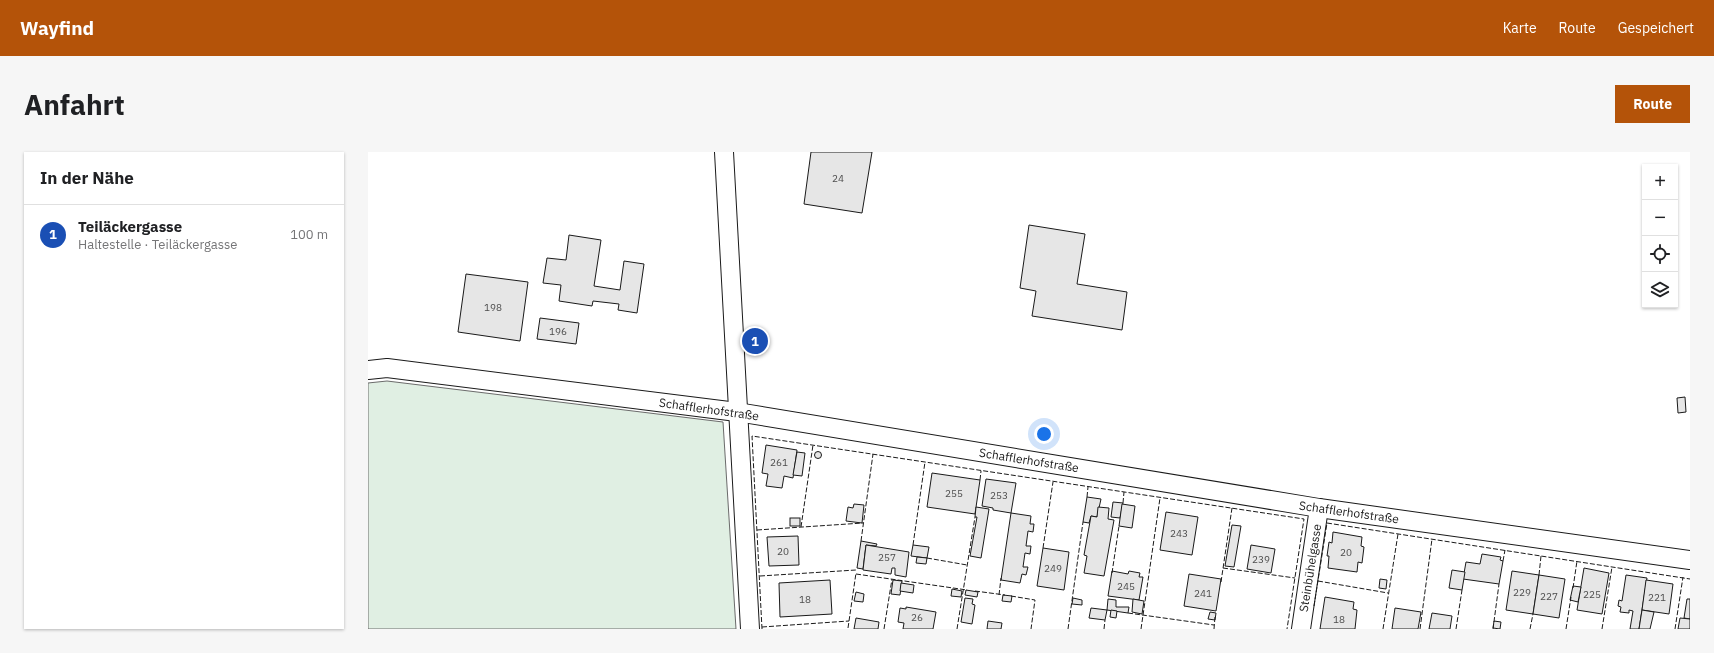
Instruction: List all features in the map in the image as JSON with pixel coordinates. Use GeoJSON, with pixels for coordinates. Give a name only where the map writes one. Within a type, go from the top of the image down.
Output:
{"type":"FeatureCollection","features":[{"type":"Feature","properties":{"kind":"street"},"geometry":{"type":"LineString","coordinates":[[724,152],[750,629]]}},
{"type":"Feature","properties":{"kind":"street","name":"Schafflerhofstraße"},"geometry":{"type":"LineString","coordinates":[[368,370],[387,368],[737,412],[1320,508],[1690,560]]}},
{"type":"Feature","properties":{"kind":"street","name":"Steinbühelgasse"},"geometry":{"type":"LineString","coordinates":[[1301,629],[1320,508]]}},
{"type":"Feature","properties":{"kind":"green space"},"geometry":{"type":"Polygon","coordinates":[[[387,381],[723,422],[736,629],[368,629],[368,383],[387,381]]]}},
{"type":"Feature","properties":{"kind":"building"},"geometry":{"type":"Polygon","coordinates":[[[811,152],[872,152],[862,213],[804,204],[811,152]]]}},
{"type":"Feature","properties":{"kind":"building"},"geometry":{"type":"Polygon","coordinates":[[[1029,225],[1085,234],[1077,284],[1127,292],[1122,330],[1032,316],[1036,291],[1020,288],[1029,225]]]}},
{"type":"Feature","properties":{"kind":"building"},"geometry":{"type":"Polygon","coordinates":[[[569,235],[601,240],[594,286],[620,290],[624,261],[644,264],[637,313],[618,310],[619,304],[593,301],[592,306],[559,301],[561,285],[543,283],[547,258],[566,260],[569,235]]]}},
{"type":"Feature","properties":{"kind":"building"},"geometry":{"type":"Polygon","coordinates":[[[466,274],[528,282],[520,341],[458,332],[466,274]]]}},
{"type":"Feature","properties":{"kind":"building"},"geometry":{"type":"Polygon","coordinates":[[[540,318],[579,323],[576,344],[537,339],[540,318]]]}},
{"type":"Feature","properties":{"kind":"building"},"geometry":{"type":"Polygon","coordinates":[[[1685,397],[1686,412],[1678,413],[1677,398],[1685,397]]]}},
{"type":"Feature","properties":{"kind":"building"},"geometry":{"type":"Polygon","coordinates":[[[766,445],[797,450],[793,478],[784,476],[782,488],[766,486],[768,474],[762,473],[766,445]]]}},
{"type":"Feature","properties":{"kind":"building"},"geometry":{"type":"Polygon","coordinates":[[[818,451],[821,452],[821,458],[818,459],[815,458],[814,455],[815,452],[818,451]]]}},
{"type":"Feature","properties":{"kind":"building"},"geometry":{"type":"Polygon","coordinates":[[[797,452],[805,453],[802,476],[793,475],[797,452]]]}},
{"type":"Feature","properties":{"kind":"building"},"geometry":{"type":"Polygon","coordinates":[[[932,473],[980,480],[975,514],[927,507],[932,473]]]}},
{"type":"Feature","properties":{"kind":"building"},"geometry":{"type":"Polygon","coordinates":[[[986,479],[1016,483],[1011,513],[993,510],[993,508],[982,506],[986,479]]]}},
{"type":"Feature","properties":{"kind":"building"},"geometry":{"type":"Polygon","coordinates":[[[1087,497],[1101,499],[1097,517],[1091,516],[1089,523],[1083,522],[1087,497]]]}},
{"type":"Feature","properties":{"kind":"building"},"geometry":{"type":"Polygon","coordinates":[[[1113,502],[1123,503],[1120,518],[1111,517],[1113,502]]]}},
{"type":"Feature","properties":{"kind":"building"},"geometry":{"type":"Polygon","coordinates":[[[854,504],[864,505],[862,523],[846,521],[848,507],[853,508],[854,504]]]}},
{"type":"Feature","properties":{"kind":"building"},"geometry":{"type":"Polygon","coordinates":[[[1122,504],[1135,506],[1132,528],[1119,526],[1122,504]]]}},
{"type":"Feature","properties":{"kind":"building"},"geometry":{"type":"Polygon","coordinates":[[[976,507],[989,509],[981,558],[970,556],[977,517],[975,517],[976,507]]]}},
{"type":"Feature","properties":{"kind":"building"},"geometry":{"type":"Polygon","coordinates":[[[1098,507],[1109,508],[1108,519],[1114,520],[1104,576],[1084,573],[1087,556],[1084,555],[1091,516],[1097,517],[1098,507]]]}},
{"type":"Feature","properties":{"kind":"building"},"geometry":{"type":"Polygon","coordinates":[[[1166,512],[1198,517],[1192,555],[1160,550],[1166,512]]]}},
{"type":"Feature","properties":{"kind":"building"},"geometry":{"type":"Polygon","coordinates":[[[1011,513],[1031,516],[1030,524],[1034,524],[1033,532],[1028,531],[1026,546],[1031,546],[1030,554],[1025,553],[1023,567],[1028,567],[1026,575],[1022,574],[1020,583],[1001,580],[1011,513]]]}},
{"type":"Feature","properties":{"kind":"building"},"geometry":{"type":"Polygon","coordinates":[[[790,518],[800,518],[800,526],[790,526],[790,518]]]}},
{"type":"Feature","properties":{"kind":"building"},"geometry":{"type":"Polygon","coordinates":[[[1232,525],[1241,526],[1234,567],[1225,566],[1232,525]]]}},
{"type":"Feature","properties":{"kind":"building"},"geometry":{"type":"Polygon","coordinates":[[[1333,532],[1362,537],[1361,546],[1364,547],[1362,563],[1358,562],[1357,572],[1328,568],[1329,556],[1327,556],[1329,542],[1332,543],[1333,532]]]}},
{"type":"Feature","properties":{"kind":"building"},"geometry":{"type":"Polygon","coordinates":[[[798,536],[799,565],[769,566],[767,537],[798,536]]]}},
{"type":"Feature","properties":{"kind":"building"},"geometry":{"type":"Polygon","coordinates":[[[861,541],[877,544],[876,546],[866,545],[863,569],[857,568],[861,541]]]}},
{"type":"Feature","properties":{"kind":"building"},"geometry":{"type":"Polygon","coordinates":[[[866,545],[909,552],[906,577],[895,575],[895,568],[892,568],[891,574],[863,570],[866,545]]]}},
{"type":"Feature","properties":{"kind":"building"},"geometry":{"type":"Polygon","coordinates":[[[913,545],[929,547],[927,558],[911,556],[913,545]]]}},
{"type":"Feature","properties":{"kind":"building"},"geometry":{"type":"Polygon","coordinates":[[[1251,545],[1275,549],[1271,573],[1247,569],[1251,545]]]}},
{"type":"Feature","properties":{"kind":"building"},"geometry":{"type":"Polygon","coordinates":[[[1043,548],[1069,552],[1064,590],[1037,586],[1043,548]]]}},
{"type":"Feature","properties":{"kind":"building"},"geometry":{"type":"Polygon","coordinates":[[[1482,554],[1501,557],[1500,560],[1503,561],[1499,584],[1463,579],[1466,562],[1480,564],[1482,554]]]}},
{"type":"Feature","properties":{"kind":"building"},"geometry":{"type":"Polygon","coordinates":[[[917,557],[927,558],[926,564],[916,563],[917,557]]]}},
{"type":"Feature","properties":{"kind":"building"},"geometry":{"type":"Polygon","coordinates":[[[1584,568],[1609,573],[1602,614],[1577,610],[1584,568]]]}},
{"type":"Feature","properties":{"kind":"building"},"geometry":{"type":"Polygon","coordinates":[[[1452,570],[1465,572],[1462,590],[1449,588],[1452,570]]]}},
{"type":"Feature","properties":{"kind":"building"},"geometry":{"type":"Polygon","coordinates":[[[1112,571],[1128,574],[1129,571],[1140,573],[1139,577],[1143,577],[1139,600],[1108,596],[1112,571]]]}},
{"type":"Feature","properties":{"kind":"building"},"geometry":{"type":"Polygon","coordinates":[[[1512,571],[1539,575],[1533,614],[1506,610],[1512,571]]]}},
{"type":"Feature","properties":{"kind":"building"},"geometry":{"type":"Polygon","coordinates":[[[1189,574],[1221,579],[1216,611],[1184,606],[1189,574]]]}},
{"type":"Feature","properties":{"kind":"building"},"geometry":{"type":"Polygon","coordinates":[[[1539,575],[1565,579],[1559,618],[1533,614],[1539,575]]]}},
{"type":"Feature","properties":{"kind":"building"},"geometry":{"type":"Polygon","coordinates":[[[1626,575],[1647,578],[1639,629],[1630,629],[1633,611],[1629,610],[1629,613],[1620,612],[1621,607],[1618,606],[1619,600],[1622,601],[1626,575]]]}},
{"type":"Feature","properties":{"kind":"building"},"geometry":{"type":"Polygon","coordinates":[[[1380,579],[1387,580],[1386,589],[1379,588],[1380,579]]]}},
{"type":"Feature","properties":{"kind":"building"},"geometry":{"type":"Polygon","coordinates":[[[830,580],[832,614],[780,617],[779,583],[830,580]]]}},
{"type":"Feature","properties":{"kind":"building"},"geometry":{"type":"Polygon","coordinates":[[[893,580],[902,581],[900,595],[891,594],[893,580]]]}},
{"type":"Feature","properties":{"kind":"building"},"geometry":{"type":"Polygon","coordinates":[[[1646,580],[1673,584],[1669,614],[1642,610],[1646,580]]]}},
{"type":"Feature","properties":{"kind":"building"},"geometry":{"type":"Polygon","coordinates":[[[901,583],[914,585],[913,593],[900,591],[901,583]]]}},
{"type":"Feature","properties":{"kind":"building"},"geometry":{"type":"Polygon","coordinates":[[[1573,586],[1581,587],[1578,602],[1570,600],[1573,586]]]}},
{"type":"Feature","properties":{"kind":"building"},"geometry":{"type":"Polygon","coordinates":[[[952,589],[962,591],[961,597],[951,596],[952,589]]]}},
{"type":"Feature","properties":{"kind":"building"},"geometry":{"type":"Polygon","coordinates":[[[966,590],[978,592],[977,597],[965,595],[966,590]]]}},
{"type":"Feature","properties":{"kind":"building"},"geometry":{"type":"Polygon","coordinates":[[[856,592],[864,594],[863,602],[854,601],[856,592]]]}},
{"type":"Feature","properties":{"kind":"building"},"geometry":{"type":"Polygon","coordinates":[[[1003,595],[1012,596],[1011,602],[1002,601],[1003,595]]]}},
{"type":"Feature","properties":{"kind":"building"},"geometry":{"type":"Polygon","coordinates":[[[1325,597],[1354,602],[1353,609],[1357,610],[1355,629],[1320,629],[1325,597]]]}},
{"type":"Feature","properties":{"kind":"building"},"geometry":{"type":"Polygon","coordinates":[[[965,598],[973,599],[972,604],[975,605],[972,624],[961,622],[965,598]]]}},
{"type":"Feature","properties":{"kind":"building"},"geometry":{"type":"Polygon","coordinates":[[[1073,598],[1082,600],[1082,605],[1072,604],[1073,598]]]}},
{"type":"Feature","properties":{"kind":"building"},"geometry":{"type":"Polygon","coordinates":[[[1108,599],[1116,600],[1116,607],[1129,607],[1128,613],[1107,610],[1108,599]]]}},
{"type":"Feature","properties":{"kind":"building"},"geometry":{"type":"Polygon","coordinates":[[[1133,599],[1144,601],[1142,614],[1132,612],[1133,599]]]}},
{"type":"Feature","properties":{"kind":"building"},"geometry":{"type":"Polygon","coordinates":[[[1687,599],[1690,599],[1690,619],[1684,618],[1687,599]]]}},
{"type":"Feature","properties":{"kind":"building"},"geometry":{"type":"Polygon","coordinates":[[[906,607],[936,612],[933,629],[903,629],[904,623],[898,622],[900,608],[906,609],[906,607]]]}},
{"type":"Feature","properties":{"kind":"building"},"geometry":{"type":"Polygon","coordinates":[[[1091,608],[1107,610],[1105,620],[1089,618],[1091,608]]]}},
{"type":"Feature","properties":{"kind":"building"},"geometry":{"type":"Polygon","coordinates":[[[1395,608],[1421,612],[1418,629],[1392,629],[1395,608]]]}},
{"type":"Feature","properties":{"kind":"building"},"geometry":{"type":"Polygon","coordinates":[[[1111,610],[1117,611],[1116,618],[1110,617],[1111,610]]]}},
{"type":"Feature","properties":{"kind":"building"},"geometry":{"type":"Polygon","coordinates":[[[1642,610],[1654,612],[1650,629],[1639,629],[1642,610]]]}},
{"type":"Feature","properties":{"kind":"building"},"geometry":{"type":"Polygon","coordinates":[[[1210,612],[1216,613],[1215,620],[1208,619],[1210,612]]]}},
{"type":"Feature","properties":{"kind":"building"},"geometry":{"type":"Polygon","coordinates":[[[1432,613],[1452,616],[1450,629],[1429,629],[1432,613]]]}},
{"type":"Feature","properties":{"kind":"building"},"geometry":{"type":"Polygon","coordinates":[[[856,618],[879,622],[878,629],[854,629],[856,618]]]}},
{"type":"Feature","properties":{"kind":"building"},"geometry":{"type":"Polygon","coordinates":[[[1680,618],[1690,619],[1690,629],[1678,629],[1680,618]]]}},
{"type":"Feature","properties":{"kind":"building"},"geometry":{"type":"Polygon","coordinates":[[[988,621],[1002,623],[1001,629],[987,629],[988,621]]]}},
{"type":"Feature","properties":{"kind":"building"},"geometry":{"type":"Polygon","coordinates":[[[1494,621],[1501,622],[1500,629],[1493,628],[1494,621]]]}},
{"type":"Feature","properties":{"kind":"fence"},"geometry":{"type":"LineString","coordinates":[[762,629],[752,436],[1304,519],[1287,629]]}},
{"type":"Feature","properties":{"kind":"fence"},"geometry":{"type":"LineString","coordinates":[[801,527],[813,445]]}},
{"type":"Feature","properties":{"kind":"fence"},"geometry":{"type":"LineString","coordinates":[[861,541],[873,454]]}},
{"type":"Feature","properties":{"kind":"fence"},"geometry":{"type":"LineString","coordinates":[[913,545],[925,462]]}},
{"type":"Feature","properties":{"kind":"fence"},"geometry":{"type":"LineString","coordinates":[[980,480],[981,471]]}},
{"type":"Feature","properties":{"kind":"fence"},"geometry":{"type":"LineString","coordinates":[[1043,548],[1053,482]]}},
{"type":"Feature","properties":{"kind":"fence"},"geometry":{"type":"LineString","coordinates":[[1087,497],[1088,487]]}},
{"type":"Feature","properties":{"kind":"fence"},"geometry":{"type":"LineString","coordinates":[[1123,503],[1124,492]]}},
{"type":"Feature","properties":{"kind":"fence"},"geometry":{"type":"LineString","coordinates":[[1141,629],[1160,498]]}},
{"type":"Feature","properties":{"kind":"fence"},"geometry":{"type":"LineString","coordinates":[[1221,582],[1232,508]]}},
{"type":"Feature","properties":{"kind":"fence"},"geometry":{"type":"LineString","coordinates":[[957,629],[975,517]]}},
{"type":"Feature","properties":{"kind":"fence"},"geometry":{"type":"LineString","coordinates":[[1068,629],[1083,522]]}},
{"type":"Feature","properties":{"kind":"fence"},"geometry":{"type":"LineString","coordinates":[[757,530],[863,523]]}},
{"type":"Feature","properties":{"kind":"fence"},"geometry":{"type":"LineString","coordinates":[[1314,606],[1327,523],[1690,579]]}},
{"type":"Feature","properties":{"kind":"fence"},"geometry":{"type":"LineString","coordinates":[[1112,573],[1119,526]]}},
{"type":"Feature","properties":{"kind":"fence"},"geometry":{"type":"LineString","coordinates":[[1383,629],[1398,534]]}},
{"type":"Feature","properties":{"kind":"fence"},"geometry":{"type":"LineString","coordinates":[[1420,629],[1432,539]]}},
{"type":"Feature","properties":{"kind":"fence"},"geometry":{"type":"LineString","coordinates":[[1503,561],[1505,550]]}},
{"type":"Feature","properties":{"kind":"fence"},"geometry":{"type":"LineString","coordinates":[[1539,575],[1541,556]]}},
{"type":"Feature","properties":{"kind":"fence"},"geometry":{"type":"LineString","coordinates":[[927,558],[967,565]]}},
{"type":"Feature","properties":{"kind":"fence"},"geometry":{"type":"LineString","coordinates":[[1573,588],[1577,561]]}},
{"type":"Feature","properties":{"kind":"fence"},"geometry":{"type":"LineString","coordinates":[[1602,629],[1612,567]]}},
{"type":"Feature","properties":{"kind":"fence"},"geometry":{"type":"LineString","coordinates":[[1223,568],[1295,578]]}},
{"type":"Feature","properties":{"kind":"fence"},"geometry":{"type":"LineString","coordinates":[[760,576],[856,570]]}},
{"type":"Feature","properties":{"kind":"fence"},"geometry":{"type":"LineString","coordinates":[[848,628],[856,573]]}},
{"type":"Feature","properties":{"kind":"fence"},"geometry":{"type":"LineString","coordinates":[[856,574],[967,590]]}},
{"type":"Feature","properties":{"kind":"fence"},"geometry":{"type":"LineString","coordinates":[[1675,629],[1683,577]]}},
{"type":"Feature","properties":{"kind":"fence"},"geometry":{"type":"LineString","coordinates":[[999,595],[1001,578]]}},
{"type":"Feature","properties":{"kind":"fence"},"geometry":{"type":"LineString","coordinates":[[884,629],[892,579]]}},
{"type":"Feature","properties":{"kind":"fence"},"geometry":{"type":"LineString","coordinates":[[1318,581],[1388,593]]}},
{"type":"Feature","properties":{"kind":"fence"},"geometry":{"type":"LineString","coordinates":[[1493,629],[1499,584]]}},
{"type":"Feature","properties":{"kind":"fence"},"geometry":{"type":"LineString","coordinates":[[1456,629],[1462,590]]}},
{"type":"Feature","properties":{"kind":"fence"},"geometry":{"type":"LineString","coordinates":[[975,591],[1005,595]]}},
{"type":"Feature","properties":{"kind":"fence"},"geometry":{"type":"LineString","coordinates":[[1011,596],[1035,600],[1031,629]]}},
{"type":"Feature","properties":{"kind":"fence"},"geometry":{"type":"LineString","coordinates":[[1566,629],[1571,597]]}},
{"type":"Feature","properties":{"kind":"fence"},"geometry":{"type":"LineString","coordinates":[[1128,613],[1214,625]]}},
{"type":"Feature","properties":{"kind":"fence"},"geometry":{"type":"LineString","coordinates":[[1530,629],[1533,614]]}},
{"type":"Feature","properties":{"kind":"fence"},"geometry":{"type":"LineString","coordinates":[[1214,629],[1215,617]]}},
{"type":"Feature","properties":{"kind":"fence"},"geometry":{"type":"LineString","coordinates":[[1104,629],[1105,620]]}},
{"type":"Feature","properties":{"kind":"fence"},"geometry":{"type":"LineString","coordinates":[[762,627],[849,621]]}},
{"type":"Feature","properties":{"kind":"place","name":"Teiläckergasse"},"geometry":{"type":"Point","coordinates":[755,341]}}]}
